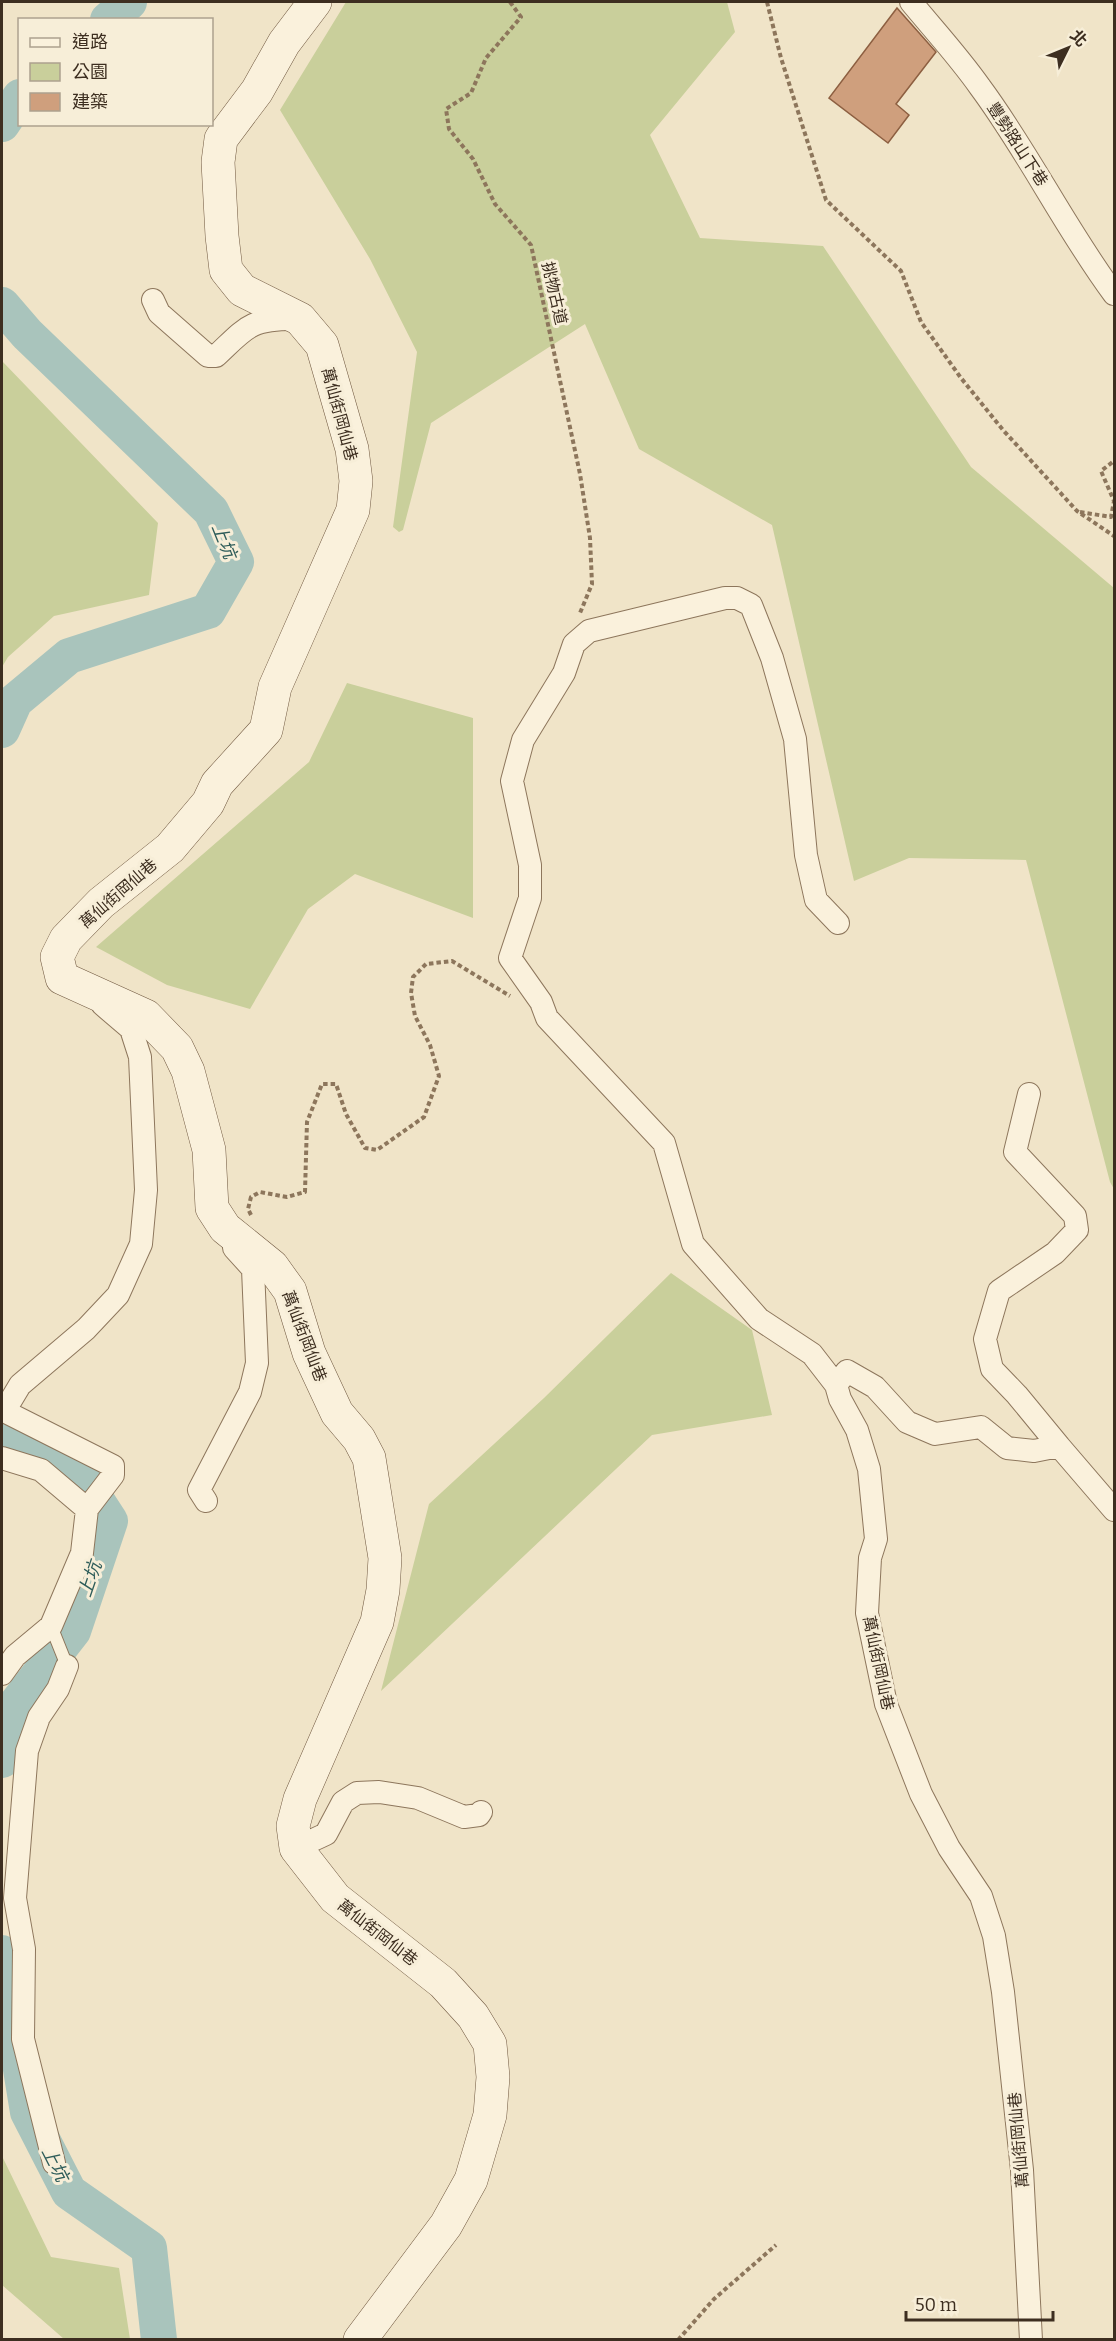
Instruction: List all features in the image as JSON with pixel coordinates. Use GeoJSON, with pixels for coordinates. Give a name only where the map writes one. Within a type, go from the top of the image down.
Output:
{"type":"FeatureCollection","features":[{"type":"Feature","properties":{"kind":"street","name":"萬仙街岡仙巷"},"geometry":{"type":"LineString","coordinates":[[315,2],[284,43],[257,91],[221,139],[218,162],[226,270],[242,290],[300,319],[322,345],[352,449],[356,481],[354,510],[275,687],[266,730],[217,784],[208,803],[170,848],[101,903],[66,939],[57,957],[62,978],[146,1016],[177,1048],[188,1071],[209,1150],[212,1208],[240,1223],[290,1291],[309,1353],[337,1413],[358,1439],[369,1458],[385,1558],[383,1590],[377,1622],[300,1799],[292,1826],[296,1848],[335,1898],[442,1983],[473,2016],[490,2044],[493,2077],[490,2115],[471,2180],[446,2225],[360,2340]]}},
{"type":"Feature","properties":{"kind":"street","name":"豐勢路山下巷"},"geometry":{"type":"LineString","coordinates":[[911,2],[980,87],[1114,294]]}},
{"type":"Feature","properties":{"kind":"street"},"geometry":{"type":"LineString","coordinates":[[153,300],[159,313],[208,356],[216,356],[247,327],[265,319],[300,319]]}},
{"type":"Feature","properties":{"kind":"street"},"geometry":{"type":"LineString","coordinates":[[574,644],[589,631],[725,598],[737,598],[751,605],[772,658],[795,739],[806,855],[816,900],[838,923]]}},
{"type":"Feature","properties":{"kind":"street","name":"萬仙街岡仙巷"},"geometry":{"type":"LineString","coordinates":[[574,644],[564,673],[523,740],[512,781],[530,865],[530,898],[510,958],[542,1002],[547,1018],[664,1143],[693,1244],[759,1319],[812,1354],[836,1385],[840,1400],[857,1430],[869,1469],[876,1539],[870,1558],[867,1613],[885,1704],[921,1794],[949,1848],[981,1896],[994,1936],[1003,1992],[1022,2170],[1031,2340]]}},
{"type":"Feature","properties":{"kind":"street"},"geometry":{"type":"LineString","coordinates":[[2,1674],[15,1656],[51,1626],[82,1553],[87,1509],[113,1475],[113,1466],[3,1410],[20,1385],[86,1329],[118,1295],[141,1244],[146,1190],[140,1057],[131,1029],[85,989]]}},
{"type":"Feature","properties":{"kind":"street"},"geometry":{"type":"LineString","coordinates":[[1029,1094],[1015,1152],[1075,1216],[1077,1230],[1055,1253],[999,1291],[985,1339],[992,1369],[1017,1395],[1114,1510]]}},
{"type":"Feature","properties":{"kind":"street"},"geometry":{"type":"LineString","coordinates":[[207,1501],[198,1490],[250,1392],[257,1363],[253,1269],[227,1238],[240,1223]]}},
{"type":"Feature","properties":{"kind":"street"},"geometry":{"type":"LineString","coordinates":[[836,1385],[847,1371],[875,1388],[906,1422],[935,1434],[981,1427],[1007,1448],[1034,1451],[1059,1446]]}},
{"type":"Feature","properties":{"kind":"street"},"geometry":{"type":"LineString","coordinates":[[2,1458],[41,1470],[87,1509]]}},
{"type":"Feature","properties":{"kind":"street"},"geometry":{"type":"LineString","coordinates":[[54,2163],[23,2039],[24,1949],[15,1898],[27,1752],[39,1717],[58,1689],[67,1666]]}},
{"type":"Feature","properties":{"kind":"street"},"geometry":{"type":"LineString","coordinates":[[296,1848],[326,1834],[343,1802],[357,1793],[379,1792],[418,1798],[464,1817],[478,1815],[481,1812]]}},
{"type":"Feature","properties":{"kind":"lane"},"geometry":{"type":"LineString","coordinates":[[51,1626],[67,1666]]}},
{"type":"Feature","properties":{"kind":"path","name":"挑物古道"},"geometry":{"type":"LineString","coordinates":[[510,2],[521,17],[486,58],[471,93],[446,109],[449,129],[473,159],[495,204],[531,246],[534,257],[580,474],[590,538],[592,584],[575,625],[574,644]]}},
{"type":"Feature","properties":{"kind":"path"},"geometry":{"type":"LineString","coordinates":[[767,2],[781,58],[826,200],[901,271],[921,322],[961,378],[1003,430],[1077,511],[1114,536]]}},
{"type":"Feature","properties":{"kind":"path"},"geometry":{"type":"LineString","coordinates":[[1077,511],[1111,517],[1114,501],[1101,471],[1114,461]]}},
{"type":"Feature","properties":{"kind":"path"},"geometry":{"type":"LineString","coordinates":[[240,1223],[248,1209],[251,1197],[260,1192],[287,1197],[305,1192],[308,1122],[322,1084],[336,1084],[346,1114],[365,1148],[378,1150],[424,1117],[439,1076],[430,1045],[416,1016],[411,993],[413,977],[426,964],[452,961],[547,1018]]}},
{"type":"Feature","properties":{"kind":"path"},"geometry":{"type":"LineString","coordinates":[[678,2340],[714,2299],[776,2245]]}},
{"type":"Feature","properties":{"kind":"green space"},"geometry":{"type":"Polygon","coordinates":[[[346,2],[727,2],[735,32],[650,135],[700,238],[823,246],[971,467],[1114,588],[1114,1189],[1110,1182],[1026,860],[909,858],[854,881],[772,525],[639,449],[585,324],[431,423],[403,530],[399,532],[393,527],[417,352],[370,259],[280,110],[346,2]]]}},
{"type":"Feature","properties":{"kind":"green space"},"geometry":{"type":"Polygon","coordinates":[[[2,361],[158,523],[149,595],[54,616],[8,657],[2,667],[2,361]]]}},
{"type":"Feature","properties":{"kind":"green space"},"geometry":{"type":"Polygon","coordinates":[[[347,683],[473,718],[473,918],[355,874],[308,909],[250,1009],[167,985],[96,947],[309,762],[347,683]]]}},
{"type":"Feature","properties":{"kind":"green space"},"geometry":{"type":"Polygon","coordinates":[[[671,1273],[752,1330],[772,1415],[652,1435],[381,1691],[429,1504],[544,1398],[671,1273]]]}},
{"type":"Feature","properties":{"kind":"green space"},"geometry":{"type":"Polygon","coordinates":[[[2,2156],[51,2257],[119,2268],[130,2339],[64,2339],[2,2285],[2,2156]]]}},
{"type":"Feature","properties":{"kind":"building"},"geometry":{"type":"Polygon","coordinates":[[[897,8],[936,52],[896,104],[909,115],[888,143],[829,98],[897,8]]]}},
{"type":"Feature","properties":{"kind":"waterway","name":"上坑"},"geometry":{"type":"LineString","coordinates":[[110,18],[129,2]]}},
{"type":"Feature","properties":{"kind":"waterway","name":"上坑"},"geometry":{"type":"LineString","coordinates":[[2,124],[18,100]]}},
{"type":"Feature","properties":{"kind":"waterway","name":"上坑"},"geometry":{"type":"LineString","coordinates":[[2,305],[27,334],[211,511],[236,562],[208,611],[69,656],[15,701],[2,730]]}},
{"type":"Feature","properties":{"kind":"waterway","name":"上坑"},"geometry":{"type":"LineString","coordinates":[[2,1441],[73,1464],[110,1521],[73,1631],[17,1703],[2,1760]]}},
{"type":"Feature","properties":{"kind":"waterway","name":"上坑"},"geometry":{"type":"LineString","coordinates":[[2,1953],[28,2112],[69,2192],[149,2248],[159,2340]]}}]}
